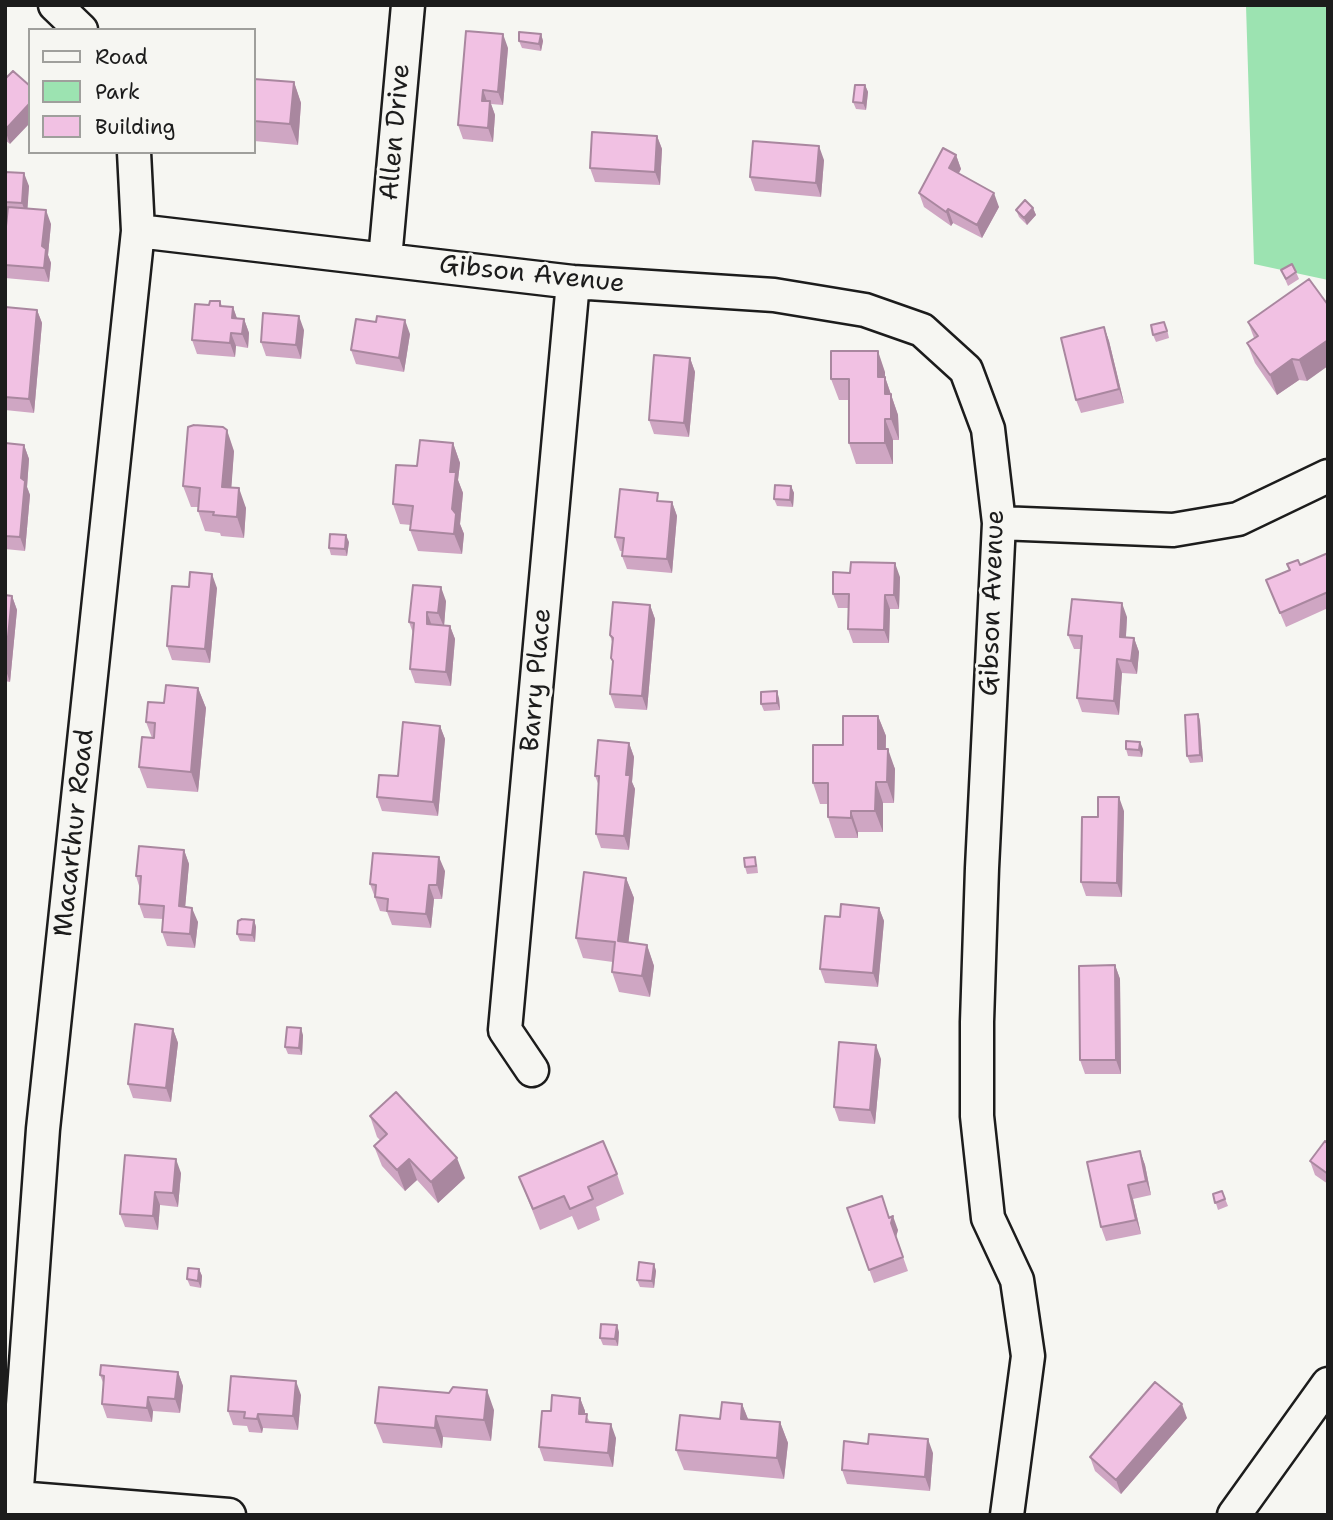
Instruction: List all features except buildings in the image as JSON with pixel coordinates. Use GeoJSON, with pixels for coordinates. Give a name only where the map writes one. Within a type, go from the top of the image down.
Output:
{"type":"FeatureCollection","features":[{"type":"Feature","properties":{"kind":"street"},"geometry":{"type":"LineString","coordinates":[[55,5],[79,28]]}},
{"type":"Feature","properties":{"kind":"street","name":"Allen Drive"},"geometry":{"type":"LineString","coordinates":[[385,259],[408,5]]}},
{"type":"Feature","properties":{"kind":"street","name":"Macarthur Road"},"geometry":{"type":"LineString","coordinates":[[12,1503],[44,1129],[138,231],[134,154]]}},
{"type":"Feature","properties":{"kind":"street","name":"Gibson Avenue"},"geometry":{"type":"LineString","coordinates":[[138,231],[573,282],[774,295],[865,310],[922,330],[966,370],[988,429],[999,523],[981,882],[977,1116],[988,1218],[1017,1280],[1028,1356],[1007,1515]]}},
{"type":"Feature","properties":{"kind":"street","name":"Barry Place"},"geometry":{"type":"LineString","coordinates":[[533,1070],[505,1030],[573,282]]}},
{"type":"Feature","properties":{"kind":"street"},"geometry":{"type":"LineString","coordinates":[[999,523],[1173,530],[1238,520],[1328,476]]}},
{"type":"Feature","properties":{"kind":"street"},"geometry":{"type":"LineString","coordinates":[[1234,1515],[1328,1384]]}},
{"type":"Feature","properties":{"kind":"street"},"geometry":{"type":"LineString","coordinates":[[12,1503],[229,1515]]}},
{"type":"Feature","properties":{"kind":"green space"},"geometry":{"type":"Polygon","coordinates":[[[1246,5],[1328,5],[1328,280],[1254,264],[1246,5]]]}}]}
